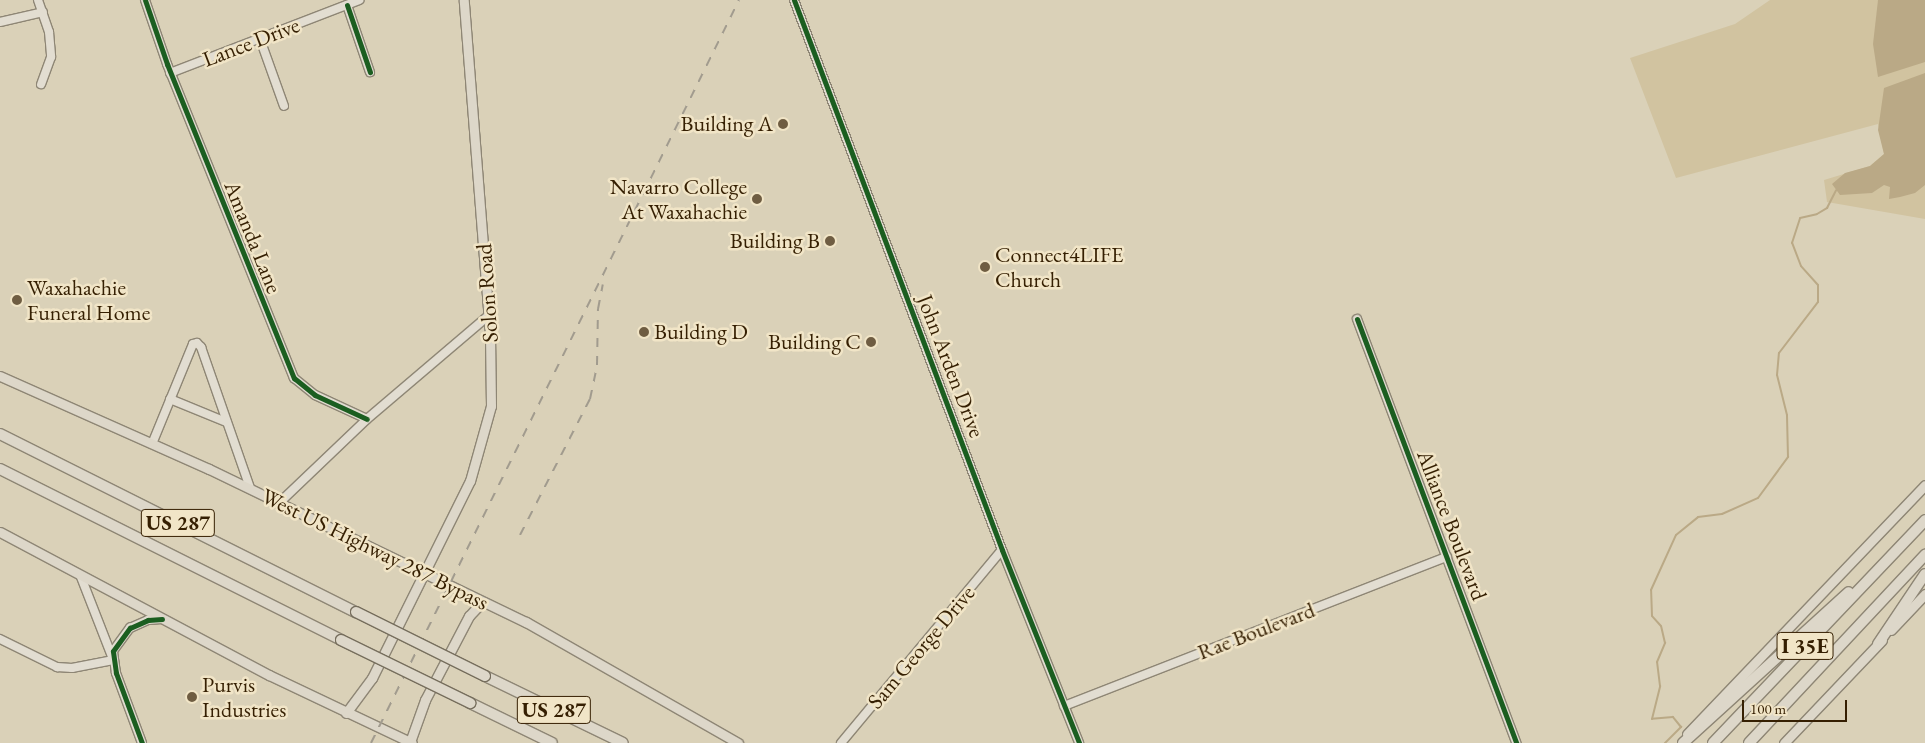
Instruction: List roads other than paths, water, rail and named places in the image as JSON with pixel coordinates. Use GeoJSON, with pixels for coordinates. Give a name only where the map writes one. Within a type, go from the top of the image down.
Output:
{"type":"FeatureCollection","features":[{"type":"Feature","properties":{"kind":"highway","name":"US 287"},"geometry":{"type":"LineString","coordinates":[[0,434],[623,743]]}},
{"type":"Feature","properties":{"kind":"highway","name":"US 287"},"geometry":{"type":"LineString","coordinates":[[0,469],[341,640],[552,743]]}},
{"type":"Feature","properties":{"kind":"highway","name":"I 35E"},"geometry":{"type":"LineString","coordinates":[[1713,743],[1925,520]]}},
{"type":"Feature","properties":{"kind":"highway"},"geometry":{"type":"LineString","coordinates":[[1684,743],[1896,550]]}},
{"type":"Feature","properties":{"kind":"highway","name":"I 35E"},"geometry":{"type":"LineString","coordinates":[[1749,743],[1925,555]]}},
{"type":"Feature","properties":{"kind":"highway"},"geometry":{"type":"LineString","coordinates":[[1878,644],[1925,574]]}},
{"type":"Feature","properties":{"kind":"main road","name":"Solon Road"},"geometry":{"type":"LineString","coordinates":[[346,713],[372,678],[470,481],[489,418],[492,394],[488,316],[464,0]]}},
{"type":"Feature","properties":{"kind":"main road","name":"West US Highway 287 Bypass"},"geometry":{"type":"LineString","coordinates":[[0,376],[250,488],[278,504],[526,622],[738,743]]}},
{"type":"Feature","properties":{"kind":"main road"},"geometry":{"type":"LineString","coordinates":[[1678,743],[1925,485]]}},
{"type":"Feature","properties":{"kind":"main road"},"geometry":{"type":"LineString","coordinates":[[0,532],[162,619],[346,713],[411,743],[425,700],[469,616],[482,602]]}},
{"type":"Feature","properties":{"kind":"main road"},"geometry":{"type":"LineString","coordinates":[[1784,743],[1925,594]]}},
{"type":"Feature","properties":{"kind":"street"},"geometry":{"type":"LineString","coordinates":[[38,0],[43,12],[51,56],[41,84]]}},
{"type":"Feature","properties":{"kind":"street","name":"Amanda Lane"},"geometry":{"type":"LineString","coordinates":[[145,0],[170,73],[294,378],[315,395],[367,419]]}},
{"type":"Feature","properties":{"kind":"street","name":"Lance Drive"},"geometry":{"type":"LineString","coordinates":[[170,73],[359,0]]}},
{"type":"Feature","properties":{"kind":"street","name":"John Arden Drive"},"geometry":{"type":"LineString","coordinates":[[794,0],[1002,550],[1079,743]]}},
{"type":"Feature","properties":{"kind":"street"},"geometry":{"type":"LineString","coordinates":[[348,4],[370,72]]}},
{"type":"Feature","properties":{"kind":"street"},"geometry":{"type":"LineString","coordinates":[[0,22],[43,12]]}},
{"type":"Feature","properties":{"kind":"street"},"geometry":{"type":"LineString","coordinates":[[260,38],[284,106]]}},
{"type":"Feature","properties":{"kind":"street"},"geometry":{"type":"LineString","coordinates":[[278,504],[367,419],[488,316]]}},
{"type":"Feature","properties":{"kind":"street","name":"Alliance Boulevard"},"geometry":{"type":"LineString","coordinates":[[1357,319],[1516,743]]}},
{"type":"Feature","properties":{"kind":"street"},"geometry":{"type":"LineString","coordinates":[[152,444],[193,344],[197,343],[201,346],[250,488]]}},
{"type":"Feature","properties":{"kind":"street"},"geometry":{"type":"LineString","coordinates":[[170,398],[226,422]]}},
{"type":"Feature","properties":{"kind":"street","name":"Sam George Drive"},"geometry":{"type":"LineString","coordinates":[[841,743],[1002,550]]}},
{"type":"Feature","properties":{"kind":"street","name":"Rae Boulevard"},"geometry":{"type":"LineString","coordinates":[[1064,706],[1447,557]]}},
{"type":"Feature","properties":{"kind":"street"},"geometry":{"type":"LineString","coordinates":[[81,577],[142,743]]}},
{"type":"Feature","properties":{"kind":"street"},"geometry":{"type":"LineString","coordinates":[[113,660],[114,648],[130,628],[148,620],[162,619]]}},
{"type":"Feature","properties":{"kind":"street"},"geometry":{"type":"LineString","coordinates":[[0,638],[57,667],[72,668],[113,660]]}},
{"type":"Feature","properties":{"kind":"waterway"},"geometry":{"type":"LineString","coordinates":[[1665,743],[1681,727],[1673,717],[1652,719],[1660,686],[1657,662],[1665,643],[1661,626],[1652,616],[1651,590],[1676,535],[1698,517],[1722,514],[1758,498],[1788,457],[1787,415],[1777,375],[1779,353],[1818,302],[1818,285],[1801,266],[1792,243],[1800,218],[1817,214],[1827,208],[1836,190]]}},
{"type":"Feature","properties":{"kind":"railway"},"geometry":{"type":"LineString","coordinates":[[371,743],[739,0]]}},
{"type":"Feature","properties":{"kind":"railway"},"geometry":{"type":"LineString","coordinates":[[520,535],[590,399],[597,365],[598,309],[603,284]]}},
{"type":"Feature","properties":{"kind":"place","name":"Building A"},"geometry":{"type":"Point","coordinates":[783,124]}},
{"type":"Feature","properties":{"kind":"place","name":"Navarro College At Waxahachie"},"geometry":{"type":"Point","coordinates":[757,199]}},
{"type":"Feature","properties":{"kind":"place","name":"Building B"},"geometry":{"type":"Point","coordinates":[830,241]}},
{"type":"Feature","properties":{"kind":"place","name":"Connect4LIFE Church"},"geometry":{"type":"Point","coordinates":[985,267]}},
{"type":"Feature","properties":{"kind":"place","name":"Waxahachie Funeral Home"},"geometry":{"type":"Point","coordinates":[17,300]}},
{"type":"Feature","properties":{"kind":"place","name":"Building D"},"geometry":{"type":"Point","coordinates":[644,332]}},
{"type":"Feature","properties":{"kind":"place","name":"Building C"},"geometry":{"type":"Point","coordinates":[871,342]}},
{"type":"Feature","properties":{"kind":"place","name":"Purvis Industries"},"geometry":{"type":"Point","coordinates":[192,697]}}]}
